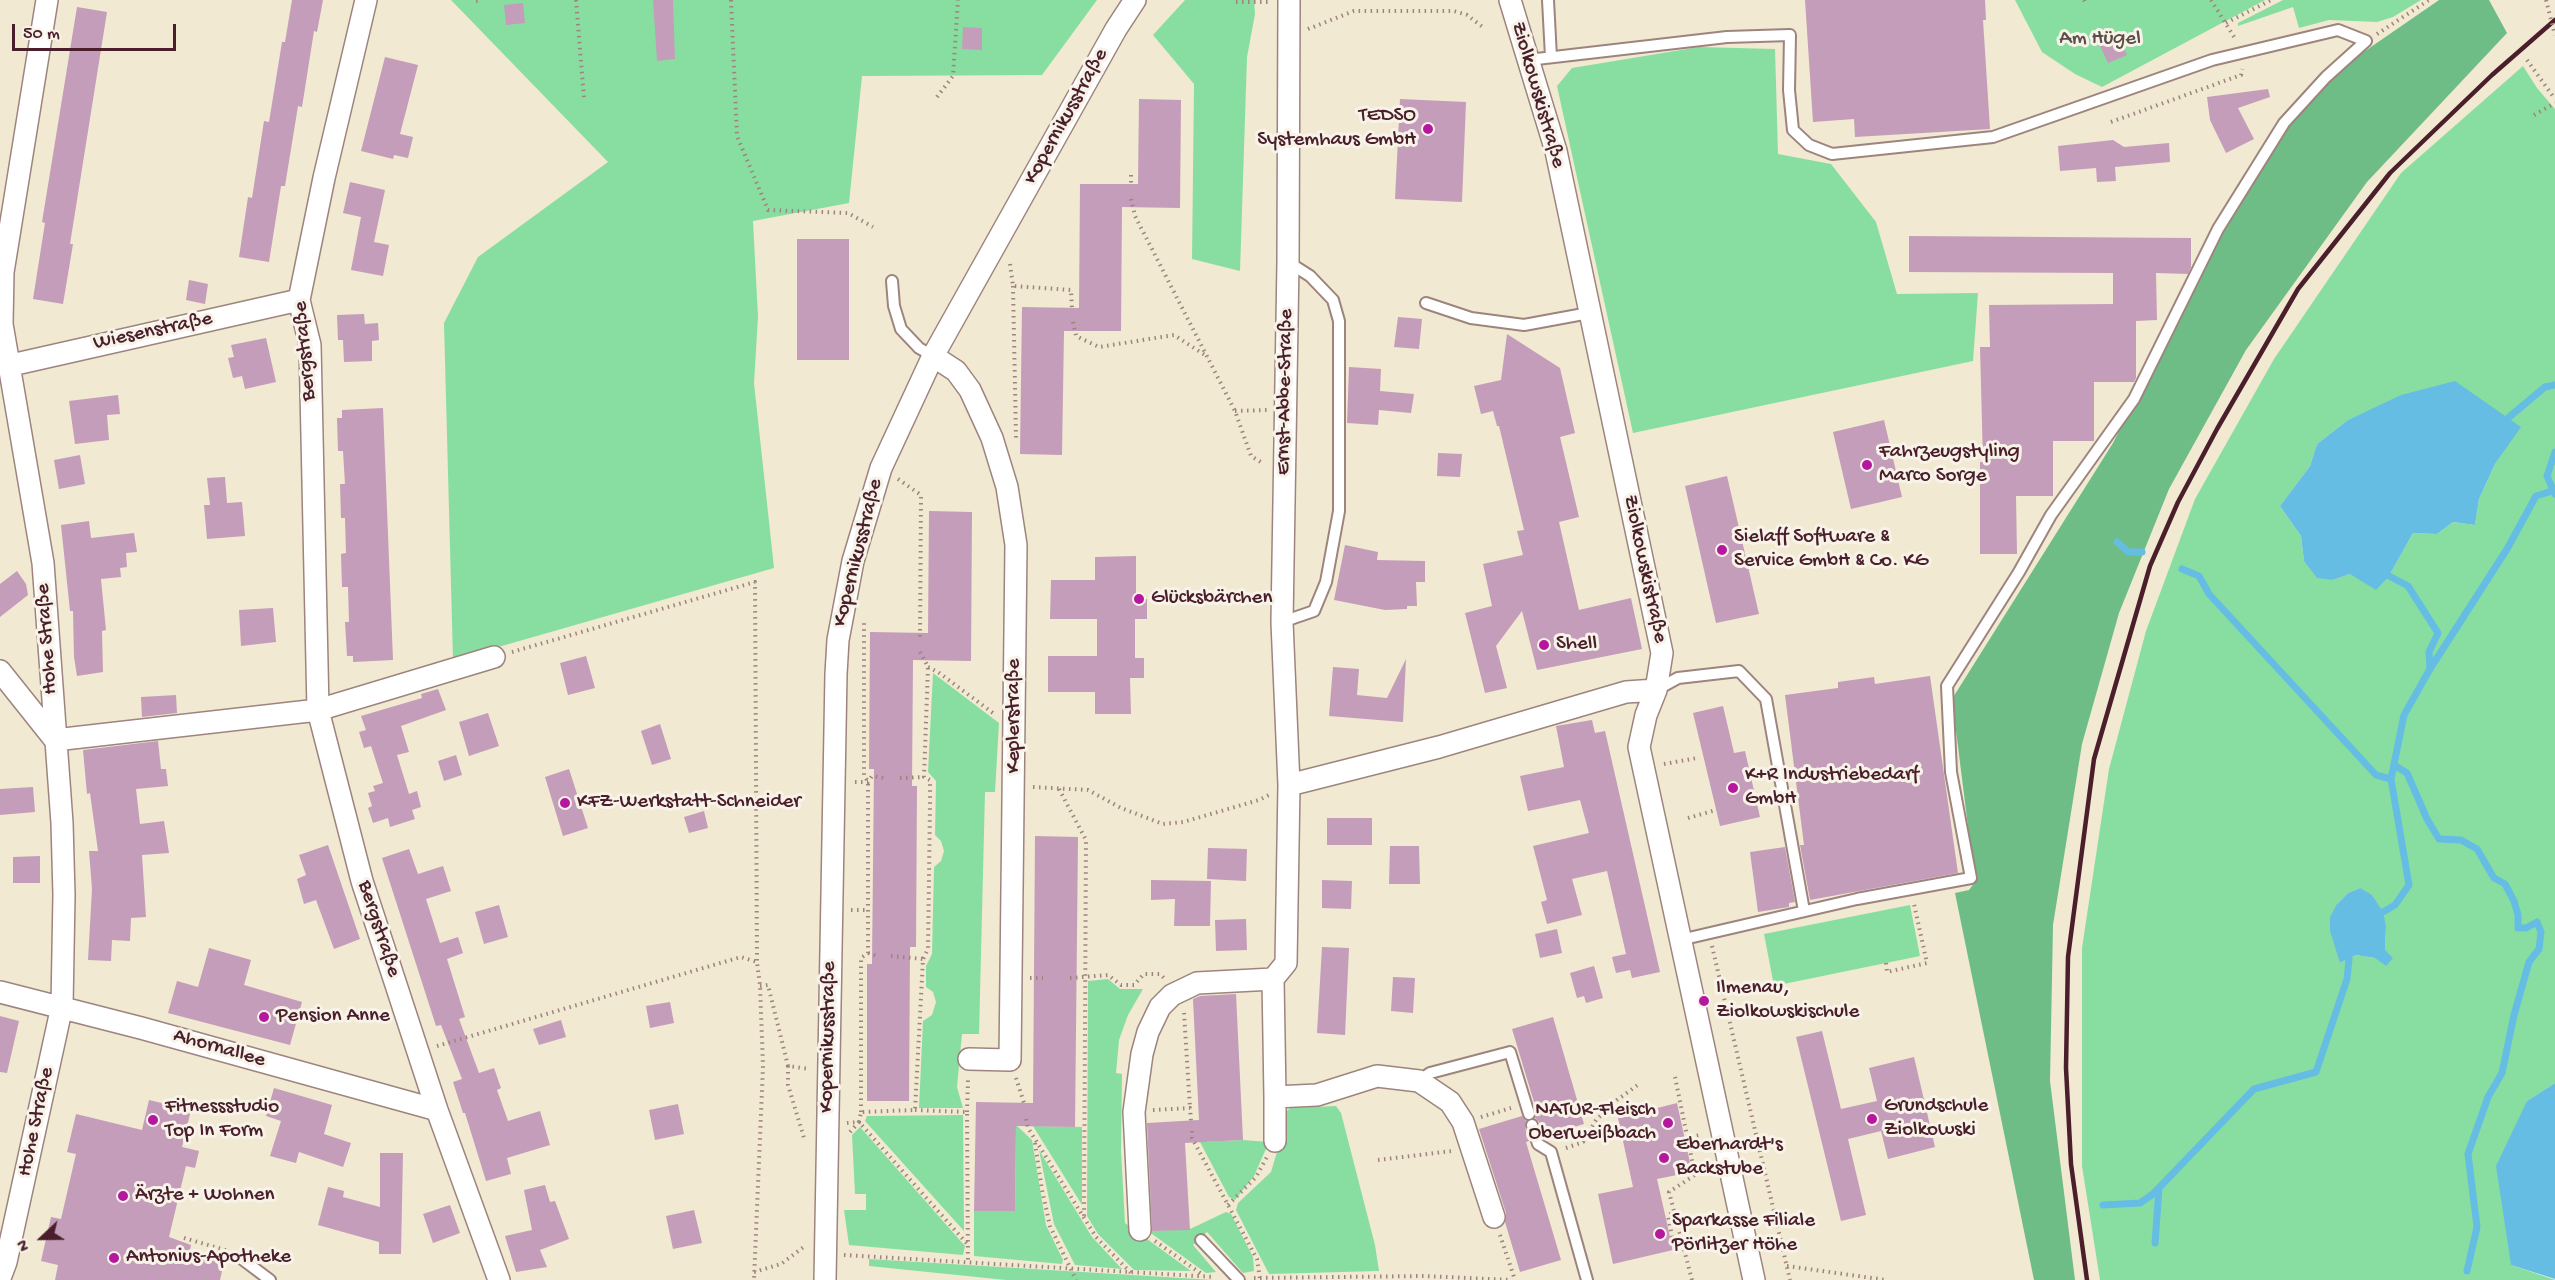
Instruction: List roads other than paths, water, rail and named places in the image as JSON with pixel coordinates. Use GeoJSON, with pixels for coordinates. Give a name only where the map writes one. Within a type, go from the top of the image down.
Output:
{"type":"FeatureCollection","features":[{"type":"Feature","properties":{"kind":"street","name":"Hohe Straße"},"geometry":{"type":"LineString","coordinates":[[0,1278],[6,1262],[62,1006],[64,895],[62,824],[43,563],[1,325],[3,272],[47,0]]}},
{"type":"Feature","properties":{"kind":"street","name":"Bergstraße"},"geometry":{"type":"LineString","coordinates":[[366,0],[324,178],[299,300],[310,345],[318,710],[362,881],[437,1110],[499,1280]]}},
{"type":"Feature","properties":{"kind":"street","name":"Kopernikusstraße"},"geometry":{"type":"LineString","coordinates":[[825,1280],[833,782],[838,640],[853,561],[890,473],[933,356],[1116,29],[1135,0]]}},
{"type":"Feature","properties":{"kind":"street","name":"Ziolkowskistraße"},"geometry":{"type":"LineString","coordinates":[[1510,0],[1556,151],[1662,652],[1656,690],[1646,715],[1639,747],[1754,1280]]}},
{"type":"Feature","properties":{"kind":"street","name":"Ernst-Abbe-Straße"},"geometry":{"type":"LineString","coordinates":[[1273,979],[1286,963],[1289,785],[1282,622],[1288,262],[1289,1]]}},
{"type":"Feature","properties":{"kind":"street","name":"Wiesenstraße"},"geometry":{"type":"LineString","coordinates":[[7,366],[299,300]]}},
{"type":"Feature","properties":{"kind":"street","name":"Keplerstraße"},"geometry":{"type":"LineString","coordinates":[[933,356],[956,371],[970,390],[992,438],[1007,487],[1016,545],[1015,786],[1010,1060],[969,1059]]}},
{"type":"Feature","properties":{"kind":"street"},"geometry":{"type":"LineString","coordinates":[[0,671],[55,740],[318,710],[494,657]]}},
{"type":"Feature","properties":{"kind":"street"},"geometry":{"type":"LineString","coordinates":[[1289,785],[1438,747],[1626,692],[1656,690]]}},
{"type":"Feature","properties":{"kind":"street"},"geometry":{"type":"LineString","coordinates":[[1140,1230],[1134,1112],[1142,1054],[1148,1032],[1160,1007],[1172,995],[1197,983],[1273,979],[1275,1141]]}},
{"type":"Feature","properties":{"kind":"street","name":"Ahornallee"},"geometry":{"type":"LineString","coordinates":[[0,992],[62,1006],[437,1110]]}},
{"type":"Feature","properties":{"kind":"street"},"geometry":{"type":"LineString","coordinates":[[1275,1097],[1317,1095],[1377,1076],[1419,1081],[1450,1102],[1463,1122],[1494,1217]]}},
{"type":"Feature","properties":{"kind":"lane"},"geometry":{"type":"LineString","coordinates":[[1548,0],[1551,57]]}},
{"type":"Feature","properties":{"kind":"lane"},"geometry":{"type":"LineString","coordinates":[[1528,60],[1727,37],[1790,35],[1789,90],[1793,130],[1809,145],[1832,154],[1993,137],[2212,60],[2338,30],[2367,41],[2326,77],[2284,123],[2218,229],[2134,399],[2051,515],[2019,572],[1947,686],[1951,772],[1971,878],[1804,911],[1680,940]]}},
{"type":"Feature","properties":{"kind":"lane"},"geometry":{"type":"LineString","coordinates":[[1282,622],[1314,611],[1326,582],[1339,511],[1339,321],[1333,300],[1310,276],[1288,262]]}},
{"type":"Feature","properties":{"kind":"lane"},"geometry":{"type":"LineString","coordinates":[[892,281],[894,306],[901,329],[919,348],[933,356]]}},
{"type":"Feature","properties":{"kind":"lane"},"geometry":{"type":"LineString","coordinates":[[1426,303],[1471,318],[1524,325],[1589,313]]}},
{"type":"Feature","properties":{"kind":"lane"},"geometry":{"type":"LineString","coordinates":[[1656,690],[1678,678],[1739,671],[1766,699],[1804,911]]}},
{"type":"Feature","properties":{"kind":"lane"},"geometry":{"type":"LineString","coordinates":[[1419,1081],[1431,1073],[1510,1052],[1538,1143],[1551,1152],[1587,1280]]}},
{"type":"Feature","properties":{"kind":"lane"},"geometry":{"type":"LineString","coordinates":[[1201,1240],[1237,1279]]}},
{"type":"Feature","properties":{"kind":"lane"},"geometry":{"type":"LineString","coordinates":[[242,1259],[270,1280]]}},
{"type":"Feature","properties":{"kind":"water"},"geometry":{"type":"Polygon","coordinates":[[[2455,381],[2521,427],[2495,464],[2479,499],[2475,525],[2453,522],[2437,534],[2413,533],[2389,576],[2376,590],[2350,574],[2333,580],[2317,578],[2304,561],[2301,536],[2280,506],[2310,466],[2317,444],[2348,420],[2401,395],[2455,381]]]}},
{"type":"Feature","properties":{"kind":"water"},"geometry":{"type":"Polygon","coordinates":[[[2360,888],[2372,895],[2383,912],[2386,926],[2385,950],[2393,958],[2386,966],[2375,958],[2356,955],[2340,963],[2330,931],[2330,917],[2337,904],[2348,893],[2360,888]]]}},
{"type":"Feature","properties":{"kind":"water"},"geometry":{"type":"Polygon","coordinates":[[[2555,1083],[2555,1279],[2511,1265],[2496,1166],[2527,1101],[2555,1083]]]}},
{"type":"Feature","properties":{"kind":"waterway"},"geometry":{"type":"LineString","coordinates":[[2508,418],[2545,387],[2555,385]]}},
{"type":"Feature","properties":{"kind":"waterway"},"geometry":{"type":"LineString","coordinates":[[2555,452],[2547,476],[2555,494]]}},
{"type":"Feature","properties":{"kind":"waterway"},"geometry":{"type":"LineString","coordinates":[[2383,912],[2395,905],[2409,885],[2391,779],[2404,715],[2430,669],[2507,549],[2536,496],[2555,490]]}},
{"type":"Feature","properties":{"kind":"waterway"},"geometry":{"type":"LineString","coordinates":[[2117,542],[2128,552],[2142,552]]}},
{"type":"Feature","properties":{"kind":"waterway"},"geometry":{"type":"LineString","coordinates":[[2182,569],[2199,576],[2209,594],[2376,775],[2391,779]]}},
{"type":"Feature","properties":{"kind":"waterway"},"geometry":{"type":"LineString","coordinates":[[2389,576],[2408,586],[2438,633],[2429,652],[2430,669]]}},
{"type":"Feature","properties":{"kind":"waterway"},"geometry":{"type":"LineString","coordinates":[[2394,765],[2407,773],[2427,819],[2439,839],[2461,840],[2477,849],[2494,878],[2505,884],[2514,901],[2518,915],[2518,928],[2526,928],[2537,922],[2541,932],[2539,949],[2529,962],[2514,1015],[2502,1073],[2488,1097],[2468,1154],[2477,1227],[2467,1271]]}},
{"type":"Feature","properties":{"kind":"waterway"},"geometry":{"type":"LineString","coordinates":[[2103,1205],[2140,1203],[2153,1194],[2254,1089],[2316,1072],[2347,979],[2349,959]]}},
{"type":"Feature","properties":{"kind":"waterway"},"geometry":{"type":"LineString","coordinates":[[2155,1243],[2159,1188]]}},
{"type":"Feature","properties":{"kind":"railway"},"geometry":{"type":"LineString","coordinates":[[2087,1280],[2071,1164],[2066,1068],[2068,957],[2094,759],[2150,566],[2178,502],[2217,429],[2298,289],[2390,173],[2492,75],[2555,20]]}},
{"type":"Feature","properties":{"kind":"place","name":"TEDSO Systemhaus GmbH"},"geometry":{"type":"Point","coordinates":[1428,129]}},
{"type":"Feature","properties":{"kind":"place","name":"Fahrzeugstyling Marco Sorge"},"geometry":{"type":"Point","coordinates":[1867,465]}},
{"type":"Feature","properties":{"kind":"place","name":"Sielaff Software & Service GmbH & Co. KG"},"geometry":{"type":"Point","coordinates":[1722,550]}},
{"type":"Feature","properties":{"kind":"place","name":"Glücksbärchen"},"geometry":{"type":"Point","coordinates":[1139,599]}},
{"type":"Feature","properties":{"kind":"place","name":"Shell"},"geometry":{"type":"Point","coordinates":[1544,645]}},
{"type":"Feature","properties":{"kind":"place","name":"K+R Industriebedarf GmbH"},"geometry":{"type":"Point","coordinates":[1733,788]}},
{"type":"Feature","properties":{"kind":"place","name":"KFZ-Werkstatt-Schneider"},"geometry":{"type":"Point","coordinates":[565,803]}},
{"type":"Feature","properties":{"kind":"place","name":"Ilmenau, Ziolkowskischule"},"geometry":{"type":"Point","coordinates":[1704,1001]}},
{"type":"Feature","properties":{"kind":"place","name":"Pension Anne"},"geometry":{"type":"Point","coordinates":[264,1017]}},
{"type":"Feature","properties":{"kind":"place","name":"Grundschule Ziolkowski"},"geometry":{"type":"Point","coordinates":[1872,1119]}},
{"type":"Feature","properties":{"kind":"place","name":"Fitnessstudio Top In Form"},"geometry":{"type":"Point","coordinates":[153,1120]}},
{"type":"Feature","properties":{"kind":"place","name":"NATUR-Fleisch Oberweißbach"},"geometry":{"type":"Point","coordinates":[1668,1123]}},
{"type":"Feature","properties":{"kind":"place","name":"Eberhardt's Backstube"},"geometry":{"type":"Point","coordinates":[1664,1158]}},
{"type":"Feature","properties":{"kind":"place","name":"Ärzte + Wohnen"},"geometry":{"type":"Point","coordinates":[123,1196]}},
{"type":"Feature","properties":{"kind":"place","name":"Sparkasse Filiale Pörlitzer Höhe"},"geometry":{"type":"Point","coordinates":[1660,1234]}},
{"type":"Feature","properties":{"kind":"place","name":"Antonius-Apotheke"},"geometry":{"type":"Point","coordinates":[114,1258]}},
{"type":"Feature","properties":{"kind":"park label","name":"Am Hügel"},"geometry":{"type":"Point","coordinates":[2100,40]}}]}
